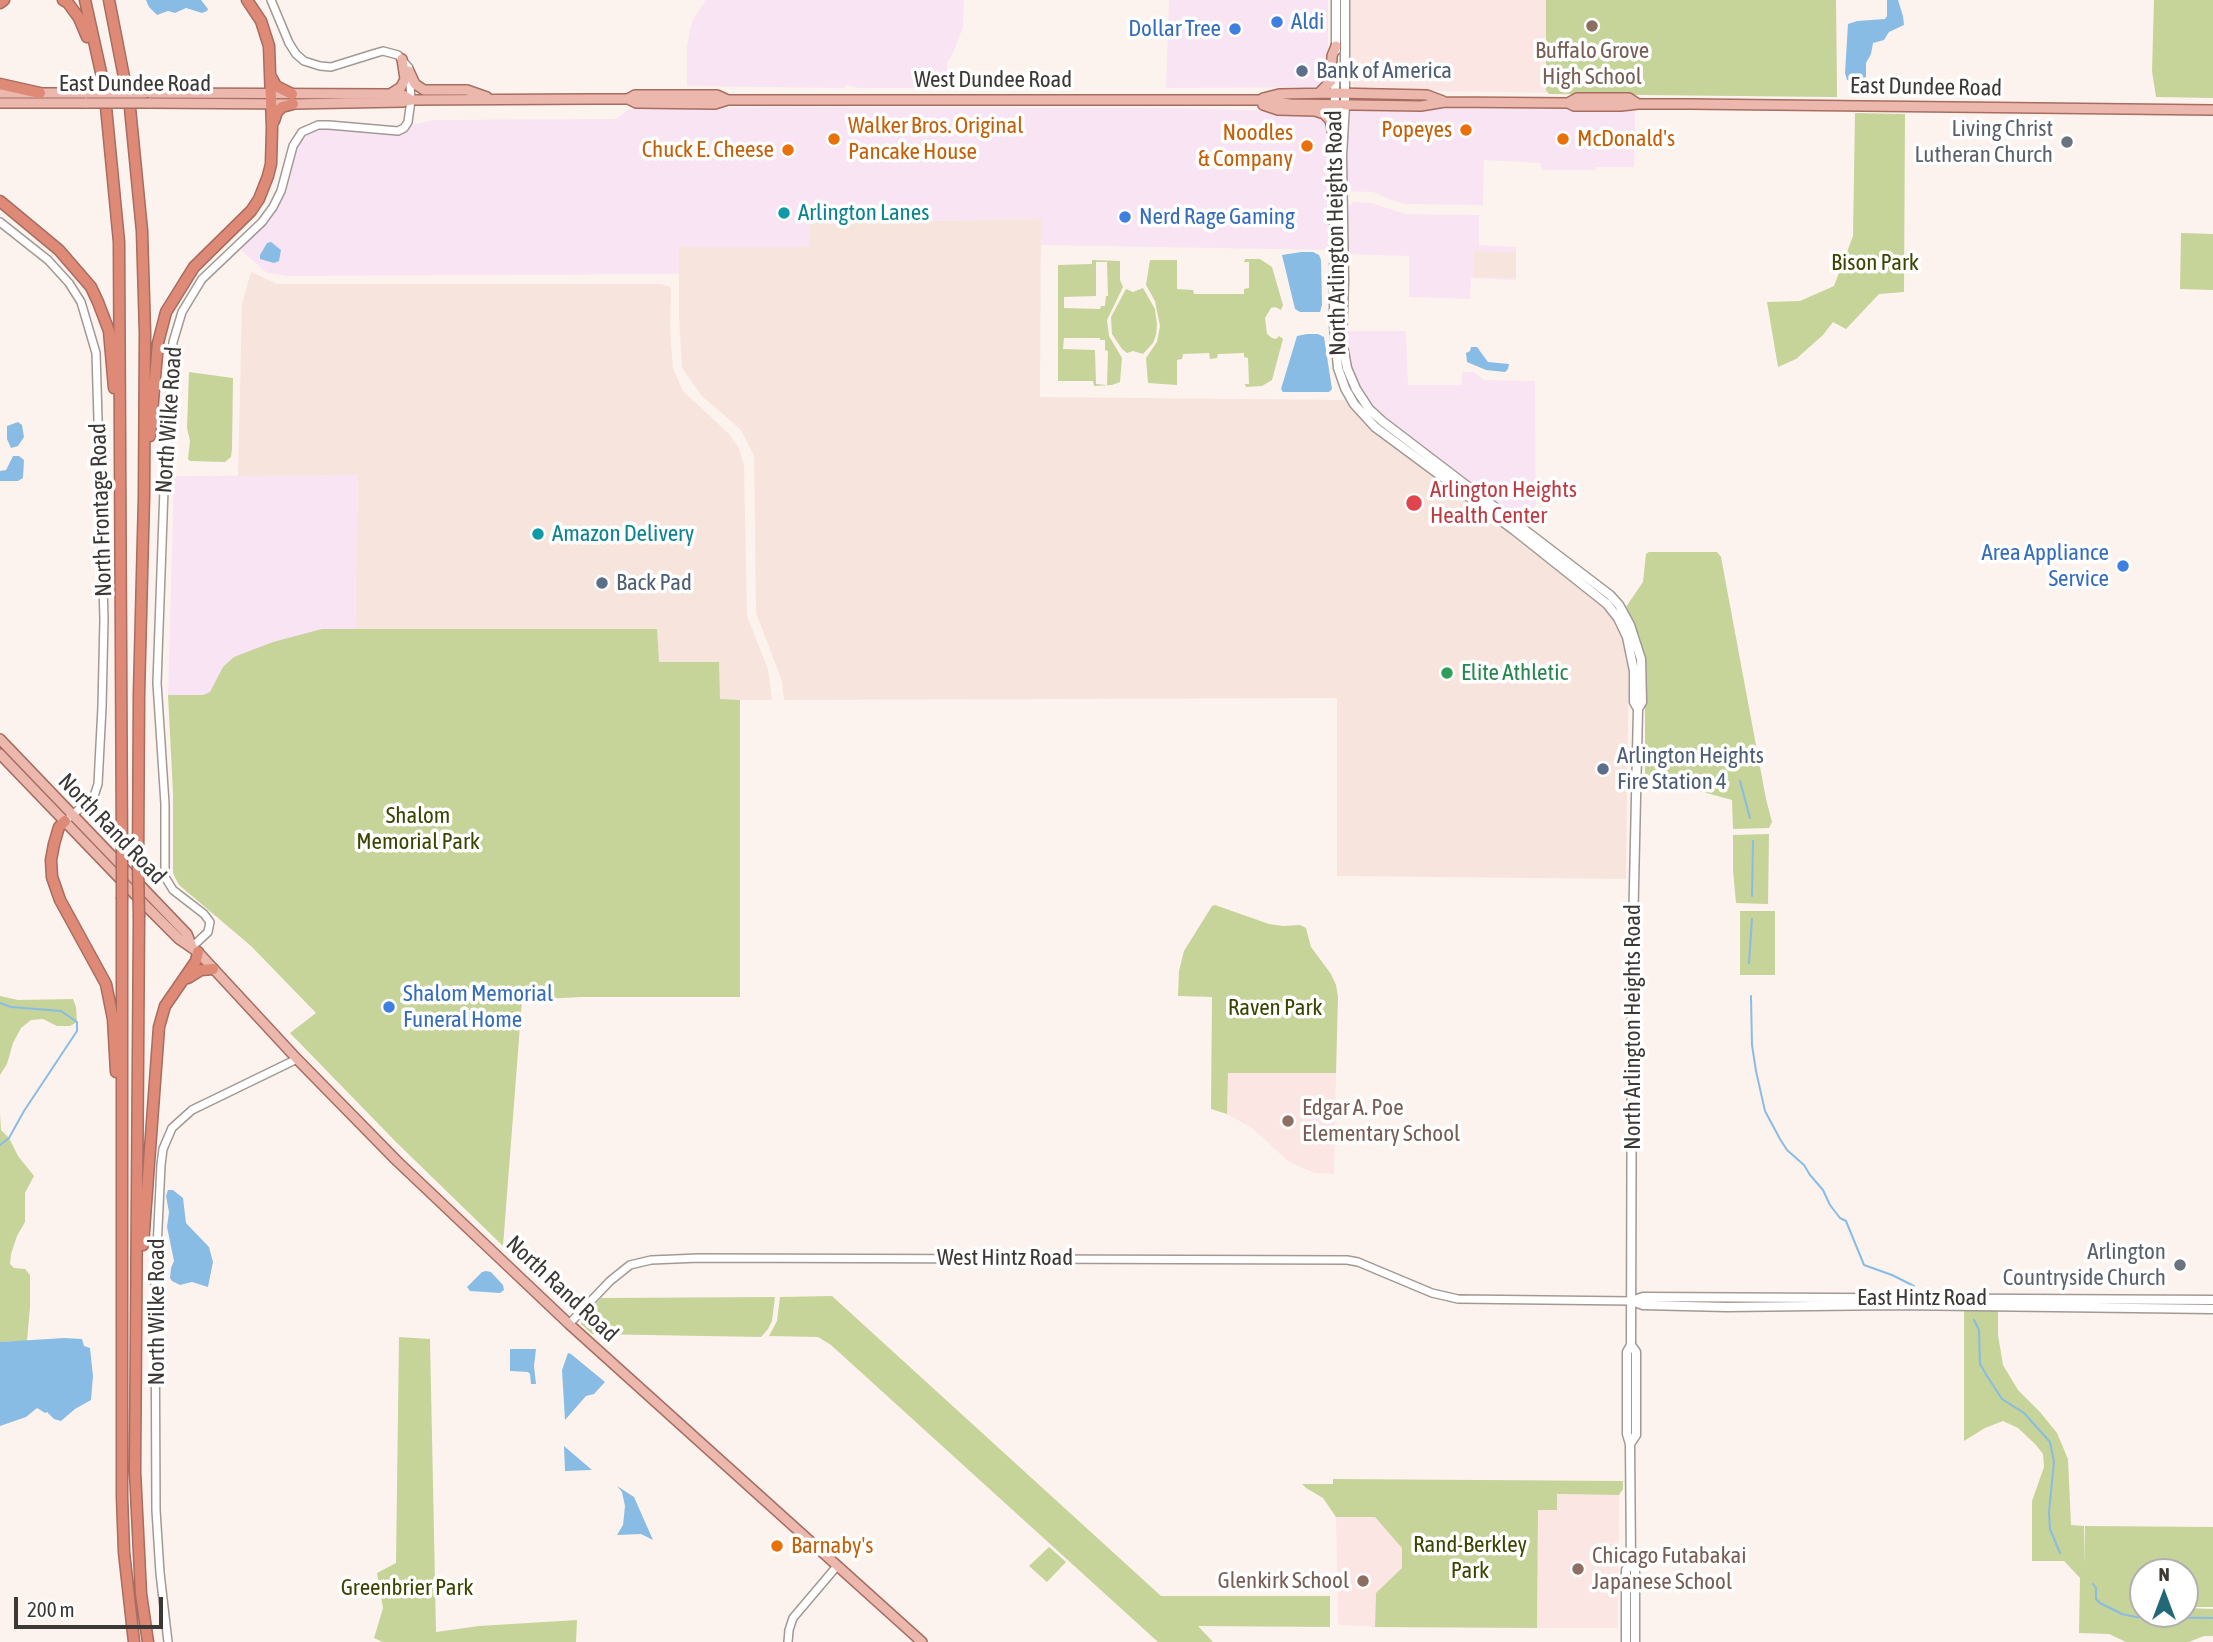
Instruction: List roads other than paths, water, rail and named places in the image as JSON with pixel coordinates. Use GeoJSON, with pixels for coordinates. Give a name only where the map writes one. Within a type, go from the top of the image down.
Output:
{"type":"FeatureCollection","features":[{"type":"Feature","properties":{"kind":"highway"},"geometry":{"type":"LineString","coordinates":[[0,3],[4,0]]}},
{"type":"Feature","properties":{"kind":"highway"},"geometry":{"type":"LineString","coordinates":[[63,0],[79,18],[101,74]]}},
{"type":"Feature","properties":{"kind":"highway"},"geometry":{"type":"LineString","coordinates":[[85,0],[101,74],[120,242],[122,1496],[125,1565],[134,1642]]}},
{"type":"Feature","properties":{"kind":"highway"},"geometry":{"type":"LineString","coordinates":[[109,0],[130,108],[140,198],[144,293],[135,1471],[141,1594],[148,1642]]}},
{"type":"Feature","properties":{"kind":"highway"},"geometry":{"type":"LineString","coordinates":[[144,496],[157,350],[166,312],[194,267],[240,223],[259,200],[271,164],[269,46],[261,21],[247,0]]}},
{"type":"Feature","properties":{"kind":"highway"},"geometry":{"type":"LineString","coordinates":[[270,74],[275,86],[292,99],[277,111],[272,128]]}},
{"type":"Feature","properties":{"kind":"highway"},"geometry":{"type":"LineString","coordinates":[[0,84],[40,93]]}},
{"type":"Feature","properties":{"kind":"highway"},"geometry":{"type":"LineString","coordinates":[[0,201],[70,261],[91,287],[98,302],[111,349],[120,466]]}},
{"type":"Feature","properties":{"kind":"highway"},"geometry":{"type":"LineString","coordinates":[[69,818],[59,827],[54,844],[52,877],[58,895],[99,970],[109,995],[113,1019],[122,1180]]}},
{"type":"Feature","properties":{"kind":"highway"},"geometry":{"type":"LineString","coordinates":[[136,1269],[143,1247],[159,1027],[165,1006],[197,961],[195,950]]}},
{"type":"Feature","properties":{"kind":"highway"},"geometry":{"type":"LineString","coordinates":[[182,983],[201,970],[213,969]]}},
{"type":"Feature","properties":{"kind":"main road","name":"North Arlington Heights Road"},"geometry":{"type":"LineString","coordinates":[[1336,0],[1340,93]]}},
{"type":"Feature","properties":{"kind":"main road","name":"North Arlington Heights Road"},"geometry":{"type":"LineString","coordinates":[[1345,0],[1340,93],[1344,270],[1342,340],[1347,368],[1356,390],[1382,421],[1581,571],[1614,599],[1630,625],[1641,659],[1642,702],[1638,709],[1632,984],[1632,1301],[1631,1345],[1627,1352],[1627,1434],[1630,1444],[1631,1563],[1635,1570],[1635,1642]]}},
{"type":"Feature","properties":{"kind":"main road"},"geometry":{"type":"LineString","coordinates":[[1317,94],[1331,80],[1332,56],[1336,46]]}},
{"type":"Feature","properties":{"kind":"main road"},"geometry":{"type":"LineString","coordinates":[[390,94],[401,87],[405,79],[402,59]]}},
{"type":"Feature","properties":{"kind":"main road"},"geometry":{"type":"LineString","coordinates":[[409,71],[415,84],[424,90],[467,90],[495,100]]}},
{"type":"Feature","properties":{"kind":"main road","name":"East Dundee Road"},"geometry":{"type":"LineString","coordinates":[[0,93],[40,93],[149,103],[270,98]]}},
{"type":"Feature","properties":{"kind":"main road","name":"East Dundee Road"},"geometry":{"type":"LineString","coordinates":[[0,103],[145,93],[270,98]]}},
{"type":"Feature","properties":{"kind":"main road","name":"West Dundee Road"},"geometry":{"type":"LineString","coordinates":[[1253,100],[1279,94],[1340,93]]}},
{"type":"Feature","properties":{"kind":"main road","name":"East Dundee Road"},"geometry":{"type":"LineString","coordinates":[[1340,93],[1427,95],[1445,102]]}},
{"type":"Feature","properties":{"kind":"main road","name":"West Dundee Road"},"geometry":{"type":"LineString","coordinates":[[292,99],[390,94],[402,95],[411,100]]}},
{"type":"Feature","properties":{"kind":"main road","name":"West Dundee Road"},"geometry":{"type":"LineString","coordinates":[[270,98],[402,102],[628,99],[635,95],[717,94],[728,100],[1253,100],[1340,105]]}},
{"type":"Feature","properties":{"kind":"main road"},"geometry":{"type":"LineString","coordinates":[[1253,100],[1278,110],[1315,111],[1324,114],[1330,120],[1335,143]]}},
{"type":"Feature","properties":{"kind":"main road","name":"East Dundee Road"},"geometry":{"type":"LineString","coordinates":[[1340,105],[1421,106],[1445,102],[1568,103],[1574,106],[1638,104],[2213,110]]}},
{"type":"Feature","properties":{"kind":"main road","name":"North Arlington Heights Road"},"geometry":{"type":"LineString","coordinates":[[1340,105],[1335,143],[1334,325],[1338,368],[1345,388],[1354,404],[1375,427],[1514,530],[1607,604],[1618,618],[1627,637],[1633,660],[1634,702],[1638,709]]}},
{"type":"Feature","properties":{"kind":"main road","name":"North Rand Road"},"geometry":{"type":"LineString","coordinates":[[0,740],[156,917],[195,950],[397,1161],[569,1324],[922,1642]]}},
{"type":"Feature","properties":{"kind":"main road","name":"North Rand Road"},"geometry":{"type":"LineString","coordinates":[[0,754],[69,818]]}},
{"type":"Feature","properties":{"kind":"main road","name":"East Hintz Road"},"geometry":{"type":"LineString","coordinates":[[1632,1301],[1643,1297],[2213,1300]]}},
{"type":"Feature","properties":{"kind":"main road","name":"East Hintz Road"},"geometry":{"type":"LineString","coordinates":[[1632,1301],[1643,1304],[1727,1307],[1896,1305],[2213,1309]]}},
{"type":"Feature","properties":{"kind":"main road","name":"North Arlington Heights Road"},"geometry":{"type":"LineString","coordinates":[[1626,1642],[1626,1570],[1631,1563]]}},
{"type":"Feature","properties":{"kind":"street"},"geometry":{"type":"LineString","coordinates":[[271,0],[289,43],[304,61],[331,67],[383,51],[398,55],[402,59]]}},
{"type":"Feature","properties":{"kind":"street","name":"North Wilke Road"},"geometry":{"type":"LineString","coordinates":[[195,950],[208,932],[209,922],[204,914],[173,890],[166,881],[165,804],[157,683],[164,489],[173,342],[182,312],[202,279],[262,222],[273,207],[281,191],[293,146],[302,132],[318,125],[398,131],[404,128],[408,122],[411,100],[409,71],[407,63],[402,59]]}},
{"type":"Feature","properties":{"kind":"street","name":"North Frontage Road"},"geometry":{"type":"LineString","coordinates":[[0,222],[48,260],[69,283],[81,302],[96,353],[104,619],[98,784],[94,796],[69,818]]}},
{"type":"Feature","properties":{"kind":"street","name":"North Wilke Road"},"geometry":{"type":"LineString","coordinates":[[168,1642],[156,1510],[155,1290],[163,1149],[172,1128],[192,1110],[297,1059]]}},
{"type":"Feature","properties":{"kind":"street","name":"West Hintz Road"},"geometry":{"type":"LineString","coordinates":[[569,1324],[610,1281],[630,1265],[651,1260],[699,1258],[1347,1259],[1432,1293],[1458,1299]]}},
{"type":"Feature","properties":{"kind":"street","name":"East Hintz Road"},"geometry":{"type":"LineString","coordinates":[[1458,1299],[1632,1301]]}},
{"type":"Feature","properties":{"kind":"street"},"geometry":{"type":"LineString","coordinates":[[788,1642],[793,1618],[836,1566]]}},
{"type":"Feature","properties":{"kind":"water"},"geometry":{"type":"Polygon","coordinates":[[[146,0],[201,0],[208,9],[202,13],[186,8],[175,13],[168,11],[157,15],[146,0]]]}},
{"type":"Feature","properties":{"kind":"water"},"geometry":{"type":"Polygon","coordinates":[[[1887,0],[1898,0],[1904,25],[1889,32],[1884,40],[1873,43],[1863,81],[1857,83],[1847,80],[1845,73],[1848,24],[1885,19],[1887,0]]]}},
{"type":"Feature","properties":{"kind":"water"},"geometry":{"type":"Polygon","coordinates":[[[271,242],[281,250],[279,261],[274,263],[260,259],[267,243],[271,242]]]}},
{"type":"Feature","properties":{"kind":"water"},"geometry":{"type":"Polygon","coordinates":[[[1313,252],[1319,255],[1321,260],[1320,312],[1300,312],[1295,309],[1282,255],[1313,252]]]}},
{"type":"Feature","properties":{"kind":"water"},"geometry":{"type":"Polygon","coordinates":[[[1307,334],[1324,337],[1332,389],[1329,392],[1283,392],[1281,389],[1297,336],[1307,334]]]}},
{"type":"Feature","properties":{"kind":"water"},"geometry":{"type":"Polygon","coordinates":[[[1471,347],[1477,347],[1488,362],[1509,364],[1508,369],[1505,372],[1486,370],[1467,362],[1466,353],[1471,347]]]}},
{"type":"Feature","properties":{"kind":"water"},"geometry":{"type":"Polygon","coordinates":[[[18,422],[22,425],[24,437],[18,446],[11,448],[7,439],[7,426],[18,422]]]}},
{"type":"Feature","properties":{"kind":"water"},"geometry":{"type":"Polygon","coordinates":[[[13,456],[24,460],[23,478],[18,481],[0,481],[0,471],[6,470],[13,456]]]}},
{"type":"Feature","properties":{"kind":"water"},"geometry":{"type":"Polygon","coordinates":[[[168,1190],[173,1190],[183,1198],[186,1223],[209,1247],[213,1262],[208,1287],[192,1282],[180,1285],[170,1278],[174,1261],[167,1227],[168,1190]]]}},
{"type":"Feature","properties":{"kind":"water"},"geometry":{"type":"Polygon","coordinates":[[[486,1271],[491,1272],[503,1285],[504,1290],[500,1293],[470,1291],[467,1287],[486,1271]]]}},
{"type":"Feature","properties":{"kind":"water"},"geometry":{"type":"Polygon","coordinates":[[[82,1339],[84,1346],[90,1348],[93,1376],[91,1400],[61,1421],[37,1408],[26,1417],[0,1426],[0,1342],[82,1339]]]}},
{"type":"Feature","properties":{"kind":"water"},"geometry":{"type":"Polygon","coordinates":[[[510,1349],[536,1349],[536,1384],[531,1384],[528,1372],[510,1371],[510,1349]]]}},
{"type":"Feature","properties":{"kind":"water"},"geometry":{"type":"Polygon","coordinates":[[[568,1353],[605,1382],[594,1394],[586,1396],[565,1420],[562,1370],[568,1353]]]}},
{"type":"Feature","properties":{"kind":"water"},"geometry":{"type":"Polygon","coordinates":[[[564,1446],[592,1470],[565,1471],[564,1446]]]}},
{"type":"Feature","properties":{"kind":"water"},"geometry":{"type":"Polygon","coordinates":[[[617,1486],[634,1497],[653,1540],[641,1534],[617,1535],[623,1525],[625,1506],[622,1492],[617,1486]]]}},
{"type":"Feature","properties":{"kind":"waterway"},"geometry":{"type":"LineString","coordinates":[[1740,781],[1750,818]]}},
{"type":"Feature","properties":{"kind":"waterway"},"geometry":{"type":"LineString","coordinates":[[1752,896],[1753,841]]}},
{"type":"Feature","properties":{"kind":"waterway"},"geometry":{"type":"LineString","coordinates":[[1749,963],[1752,919]]}},
{"type":"Feature","properties":{"kind":"waterway"},"geometry":{"type":"LineString","coordinates":[[1751,996],[1752,1045],[1756,1071],[1765,1111],[1780,1139],[1823,1190],[1840,1218],[1846,1221],[1864,1265],[1914,1286]]}},
{"type":"Feature","properties":{"kind":"waterway"},"geometry":{"type":"LineString","coordinates":[[0,1003],[11,1007],[61,1011],[77,1022],[77,1031],[9,1138],[0,1145]]}},
{"type":"Feature","properties":{"kind":"waterway"},"geometry":{"type":"LineString","coordinates":[[1974,1320],[1979,1330],[1980,1364],[1987,1376],[2002,1399],[2024,1413],[2050,1442],[2054,1462],[2050,1529],[2060,1553]]}},
{"type":"Feature","properties":{"kind":"waterway"},"geometry":{"type":"LineString","coordinates":[[2093,1584],[2096,1588],[2096,1599],[2122,1614],[2136,1617],[2213,1618]]}},
{"type":"Feature","properties":{"kind":"place","name":"Aldi"},"geometry":{"type":"Point","coordinates":[1277,22]}},
{"type":"Feature","properties":{"kind":"place","name":"Buffalo Grove High School"},"geometry":{"type":"Point","coordinates":[1592,26]}},
{"type":"Feature","properties":{"kind":"place","name":"Dollar Tree"},"geometry":{"type":"Point","coordinates":[1235,29]}},
{"type":"Feature","properties":{"kind":"place","name":"Bank of America"},"geometry":{"type":"Point","coordinates":[1302,71]}},
{"type":"Feature","properties":{"kind":"place","name":"Popeyes"},"geometry":{"type":"Point","coordinates":[1466,130]}},
{"type":"Feature","properties":{"kind":"place","name":"Walker Bros. Original Pancake House"},"geometry":{"type":"Point","coordinates":[834,139]}},
{"type":"Feature","properties":{"kind":"place","name":"McDonald's"},"geometry":{"type":"Point","coordinates":[1563,139]}},
{"type":"Feature","properties":{"kind":"place","name":"Living Christ Lutheran Church"},"geometry":{"type":"Point","coordinates":[2067,142]}},
{"type":"Feature","properties":{"kind":"place","name":"Noodles & Company"},"geometry":{"type":"Point","coordinates":[1307,146]}},
{"type":"Feature","properties":{"kind":"place","name":"Chuck E. Cheese"},"geometry":{"type":"Point","coordinates":[788,150]}},
{"type":"Feature","properties":{"kind":"place","name":"Arlington Lanes"},"geometry":{"type":"Point","coordinates":[784,213]}},
{"type":"Feature","properties":{"kind":"place","name":"Nerd Rage Gaming"},"geometry":{"type":"Point","coordinates":[1125,217]}},
{"type":"Feature","properties":{"kind":"place","name":"Arlington Heights Health Center"},"geometry":{"type":"Point","coordinates":[1414,503]}},
{"type":"Feature","properties":{"kind":"place","name":"Amazon Delivery"},"geometry":{"type":"Point","coordinates":[538,534]}},
{"type":"Feature","properties":{"kind":"place","name":"Area Appliance Service"},"geometry":{"type":"Point","coordinates":[2123,566]}},
{"type":"Feature","properties":{"kind":"place","name":"Back Pad"},"geometry":{"type":"Point","coordinates":[602,583]}},
{"type":"Feature","properties":{"kind":"place","name":"Elite Athletic"},"geometry":{"type":"Point","coordinates":[1447,673]}},
{"type":"Feature","properties":{"kind":"place","name":"Arlington Heights Fire Station 4"},"geometry":{"type":"Point","coordinates":[1603,769]}},
{"type":"Feature","properties":{"kind":"place","name":"Shalom Memorial Funeral Home"},"geometry":{"type":"Point","coordinates":[389,1007]}},
{"type":"Feature","properties":{"kind":"place","name":"Edgar A. Poe Elementary School"},"geometry":{"type":"Point","coordinates":[1288,1121]}},
{"type":"Feature","properties":{"kind":"place","name":"Arlington Countryside Church"},"geometry":{"type":"Point","coordinates":[2180,1265]}},
{"type":"Feature","properties":{"kind":"place","name":"Barnaby's"},"geometry":{"type":"Point","coordinates":[777,1546]}},
{"type":"Feature","properties":{"kind":"place","name":"Chicago Futabakai Japanese School"},"geometry":{"type":"Point","coordinates":[1578,1569]}},
{"type":"Feature","properties":{"kind":"place","name":"Glenkirk School"},"geometry":{"type":"Point","coordinates":[1363,1581]}},
{"type":"Feature","properties":{"kind":"park label","name":"Bison Park"},"geometry":{"type":"Point","coordinates":[1875,263]}},
{"type":"Feature","properties":{"kind":"park label","name":"Shalom Memorial Park"},"geometry":{"type":"Point","coordinates":[418,829]}},
{"type":"Feature","properties":{"kind":"park label","name":"Raven Park"},"geometry":{"type":"Point","coordinates":[1275,1008]}},
{"type":"Feature","properties":{"kind":"park label","name":"Rand-Berkley Park"},"geometry":{"type":"Point","coordinates":[1470,1558]}},
{"type":"Feature","properties":{"kind":"park label","name":"Greenbrier Park"},"geometry":{"type":"Point","coordinates":[407,1588]}}]}
